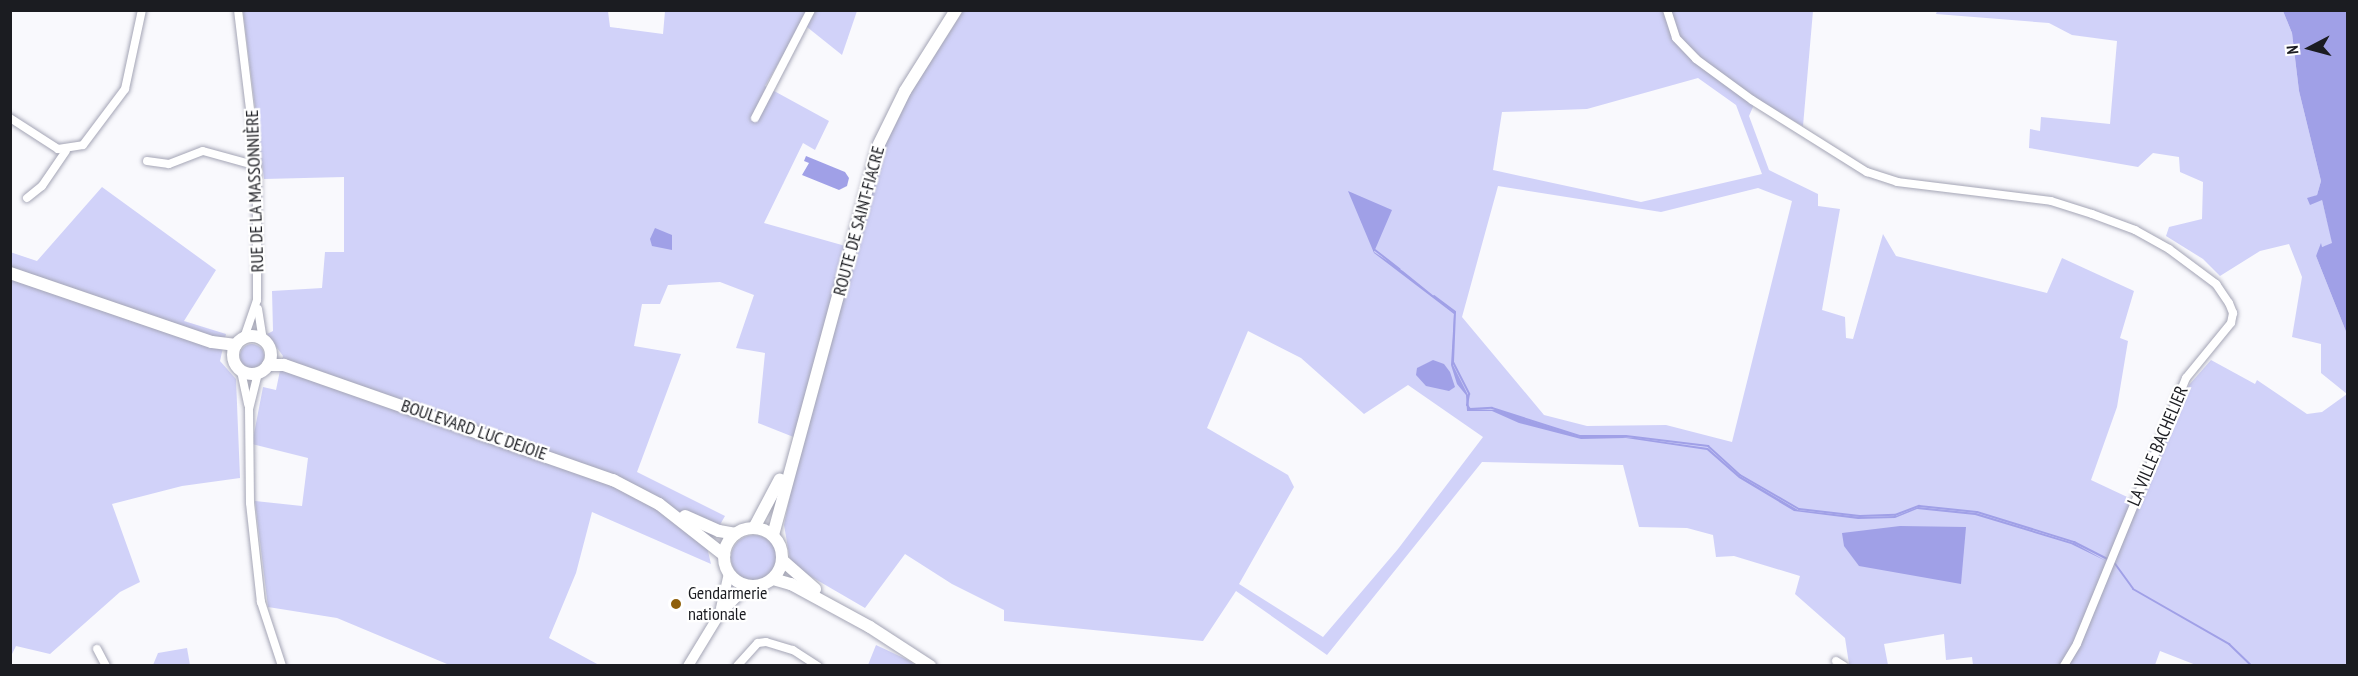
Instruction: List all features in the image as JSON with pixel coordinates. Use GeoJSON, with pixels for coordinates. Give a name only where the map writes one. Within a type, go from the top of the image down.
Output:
{"type":"FeatureCollection","features":[{"type":"Feature","properties":{"kind":"main road","name":"ROUTE DE SAINT-FIACRE"},"geometry":{"type":"LineString","coordinates":[[773,535],[795,445],[828,338],[879,144],[905,91],[956,10]]}},
{"type":"Feature","properties":{"kind":"main road"},"geometry":{"type":"LineString","coordinates":[[10,273],[212,342],[237,346],[263,340],[266,364]]}},
{"type":"Feature","properties":{"kind":"main road"},"geometry":{"type":"LineString","coordinates":[[237,346],[241,371]]}},
{"type":"Feature","properties":{"kind":"main road","name":"BOULEVARD LUC DEJOIE"},"geometry":{"type":"LineString","coordinates":[[241,371],[266,364],[284,365],[571,463],[719,531],[736,534]]}},
{"type":"Feature","properties":{"kind":"main road","name":"ROUTE DE SAINT-FIACRE"},"geometry":{"type":"LineString","coordinates":[[754,528],[764,514],[795,445]]}},
{"type":"Feature","properties":{"kind":"main road","name":"BOULEVARD LUC DEJOIE"},"geometry":{"type":"LineString","coordinates":[[659,504],[724,555]]}},
{"type":"Feature","properties":{"kind":"main road"},"geometry":{"type":"LineString","coordinates":[[754,528],[773,535],[781,547],[782,560],[773,579],[762,585],[747,586],[729,573],[724,555],[736,534],[754,528]]}},
{"type":"Feature","properties":{"kind":"main road"},"geometry":{"type":"LineString","coordinates":[[782,560],[794,574],[930,666]]}},
{"type":"Feature","properties":{"kind":"main road"},"geometry":{"type":"LineString","coordinates":[[773,579],[791,584],[870,627]]}},
{"type":"Feature","properties":{"kind":"street"},"geometry":{"type":"LineString","coordinates":[[27,198],[65,154],[83,145],[93,136],[125,89],[142,10]]}},
{"type":"Feature","properties":{"kind":"street","name":"RUE DE LA MASSONNIÈRE"},"geometry":{"type":"LineString","coordinates":[[238,10],[257,166],[257,300],[263,340]]}},
{"type":"Feature","properties":{"kind":"street"},"geometry":{"type":"LineString","coordinates":[[755,118],[811,10]]}},
{"type":"Feature","properties":{"kind":"street","name":"LA VILLE BACHELIER"},"geometry":{"type":"LineString","coordinates":[[1667,10],[1676,38],[1696,59],[1752,100],[1880,178],[2051,201],[2135,230],[2169,249],[2216,284],[2233,313],[2227,328],[2186,378],[2111,560],[2064,666]]}},
{"type":"Feature","properties":{"kind":"street"},"geometry":{"type":"LineString","coordinates":[[10,118],[49,146],[65,154]]}},
{"type":"Feature","properties":{"kind":"street"},"geometry":{"type":"LineString","coordinates":[[147,161],[169,164],[203,151],[257,166]]}},
{"type":"Feature","properties":{"kind":"street","name":"RUE DE LA MASSONNIÈRE"},"geometry":{"type":"LineString","coordinates":[[237,346],[257,300]]}},
{"type":"Feature","properties":{"kind":"street"},"geometry":{"type":"LineString","coordinates":[[249,408],[266,364]]}},
{"type":"Feature","properties":{"kind":"street"},"geometry":{"type":"LineString","coordinates":[[241,371],[249,408],[248,481],[255,560],[261,602],[282,666]]}},
{"type":"Feature","properties":{"kind":"street"},"geometry":{"type":"LineString","coordinates":[[719,615],[729,573]]}},
{"type":"Feature","properties":{"kind":"street"},"geometry":{"type":"LineString","coordinates":[[688,666],[719,615],[747,586]]}},
{"type":"Feature","properties":{"kind":"street"},"geometry":{"type":"LineString","coordinates":[[737,666],[758,643],[766,642],[793,650],[818,666]]}},
{"type":"Feature","properties":{"kind":"street"},"geometry":{"type":"LineString","coordinates":[[97,649],[106,666]]}},
{"type":"Feature","properties":{"kind":"shaded area"},"geometry":{"type":"Polygon","coordinates":[[[243,11],[608,11],[610,27],[663,34],[665,11],[857,11],[842,55],[802,23],[765,86],[829,121],[815,150],[803,143],[764,223],[856,249],[878,162],[896,116],[963,11],[1813,11],[1803,126],[1756,100],[1749,116],[1769,170],[1818,194],[1818,206],[1840,209],[1822,310],[1845,317],[1846,338],[1853,339],[1883,234],[1896,256],[2047,293],[2062,258],[2134,291],[2120,338],[2128,341],[2117,407],[2091,480],[2140,503],[2189,385],[2211,360],[2255,384],[2257,380],[2307,414],[2322,412],[2347,394],[2347,665],[2196,665],[2160,651],[2155,665],[1973,665],[1972,657],[1946,660],[1944,634],[1884,644],[1888,665],[1832,665],[1849,664],[1845,638],[1795,594],[1800,576],[1734,556],[1716,557],[1713,535],[1687,528],[1639,527],[1623,465],[1482,462],[1327,655],[1236,591],[1203,641],[1004,621],[1004,610],[952,584],[905,554],[865,608],[791,565],[784,525],[801,440],[758,423],[765,353],[736,348],[754,295],[720,282],[668,285],[660,304],[642,304],[634,346],[681,354],[637,472],[725,516],[707,547],[711,564],[592,512],[576,573],[549,638],[599,665],[447,664],[337,618],[268,607],[255,501],[302,506],[308,458],[252,444],[263,387],[276,390],[283,356],[267,334],[273,331],[272,291],[322,288],[325,252],[344,252],[344,177],[264,179],[243,11]],[[1698,78],[1587,109],[1502,112],[1493,170],[1641,202],[1762,174],[1736,105],[1698,78]],[[1498,186],[1462,317],[1544,415],[1587,426],[1666,425],[1732,442],[1792,201],[1758,188],[1661,212],[1498,186]],[[1248,331],[1207,428],[1288,475],[1294,487],[1239,584],[1323,637],[1398,549],[1483,437],[1408,385],[1364,414],[1301,358],[1248,331]]]}},
{"type":"Feature","properties":{"kind":"shaded area"},"geometry":{"type":"Polygon","coordinates":[[[1937,11],[2283,11],[2292,33],[2299,91],[2321,181],[2317,195],[2307,199],[2322,200],[2333,244],[2322,247],[2316,256],[2347,334],[2347,394],[2321,373],[2321,344],[2292,337],[2302,277],[2289,244],[2260,251],[2220,276],[2203,259],[2166,236],[2169,227],[2202,219],[2203,182],[2180,172],[2179,157],[2153,153],[2138,167],[2029,148],[2030,129],[2040,131],[2041,117],[2110,124],[2117,41],[2072,35],[2049,23],[1936,14],[1937,11]]]}},
{"type":"Feature","properties":{"kind":"shaded area"},"geometry":{"type":"Polygon","coordinates":[[[102,187],[216,270],[184,321],[226,334],[220,361],[236,379],[240,478],[182,486],[112,504],[140,582],[120,592],[50,654],[16,646],[11,656],[10,252],[37,261],[102,187]]]}},
{"type":"Feature","properties":{"kind":"shaded area"},"geometry":{"type":"Polygon","coordinates":[[[252,344],[261,347],[264,356],[261,365],[252,368],[243,365],[240,356],[243,347],[252,344]]]}},
{"type":"Feature","properties":{"kind":"shaded area"},"geometry":{"type":"Polygon","coordinates":[[[754,535],[770,542],[777,558],[770,574],[754,581],[738,574],[731,558],[738,542],[754,535]]]}},
{"type":"Feature","properties":{"kind":"shaded area"},"geometry":{"type":"Polygon","coordinates":[[[876,645],[908,660],[915,665],[868,665],[876,645]]]}},
{"type":"Feature","properties":{"kind":"shaded area"},"geometry":{"type":"Polygon","coordinates":[[[187,648],[190,665],[153,665],[158,653],[187,648]]]}},
{"type":"Feature","properties":{"kind":"water"},"geometry":{"type":"Polygon","coordinates":[[[2283,11],[2347,11],[2347,334],[2316,256],[2321,243],[2322,247],[2332,243],[2322,200],[2310,205],[2307,198],[2317,195],[2321,181],[2299,91],[2292,33],[2283,11]]]}},
{"type":"Feature","properties":{"kind":"water"},"geometry":{"type":"Polygon","coordinates":[[[806,156],[845,172],[849,178],[847,186],[839,190],[802,175],[809,163],[804,161],[806,156]]]}},
{"type":"Feature","properties":{"kind":"water"},"geometry":{"type":"Polygon","coordinates":[[[1348,191],[1392,210],[1374,252],[1403,271],[1455,313],[1453,365],[1468,395],[1469,409],[1497,410],[1581,437],[1594,435],[1637,438],[1708,448],[1740,476],[1798,510],[1861,517],[1896,516],[1918,507],[1976,513],[2074,543],[2106,561],[2071,544],[1975,515],[1917,509],[1895,518],[1858,519],[1794,511],[1739,478],[1707,450],[1626,438],[1581,439],[1519,423],[1492,411],[1467,411],[1466,395],[1457,384],[1451,365],[1454,314],[1374,253],[1348,191]]]}},
{"type":"Feature","properties":{"kind":"water"},"geometry":{"type":"Polygon","coordinates":[[[655,228],[672,235],[672,250],[652,246],[650,239],[655,228]]]}},
{"type":"Feature","properties":{"kind":"water"},"geometry":{"type":"Polygon","coordinates":[[[1433,360],[1444,364],[1450,372],[1455,387],[1449,391],[1426,386],[1416,375],[1417,368],[1433,360]]]}},
{"type":"Feature","properties":{"kind":"water"},"geometry":{"type":"Polygon","coordinates":[[[1900,526],[1966,527],[1961,584],[1859,566],[1844,546],[1842,533],[1900,526]]]}},
{"type":"Feature","properties":{"kind":"waterway"},"geometry":{"type":"LineString","coordinates":[[1375,250],[1399,269]]}},
{"type":"Feature","properties":{"kind":"waterway"},"geometry":{"type":"LineString","coordinates":[[1434,296],[1455,312],[1453,362],[1469,394],[1467,405],[1470,409],[1492,408],[1580,436],[1626,436],[1708,446],[1740,475],[1799,509],[1860,516],[1895,515],[1919,506],[1977,512],[2074,542],[2108,559]]}},
{"type":"Feature","properties":{"kind":"waterway"},"geometry":{"type":"LineString","coordinates":[[2113,561],[2133,589],[2229,644],[2252,666]]}},
{"type":"Feature","properties":{"kind":"place","name":"Gendarmerie nationale"},"geometry":{"type":"Point","coordinates":[676,604]}}]}
